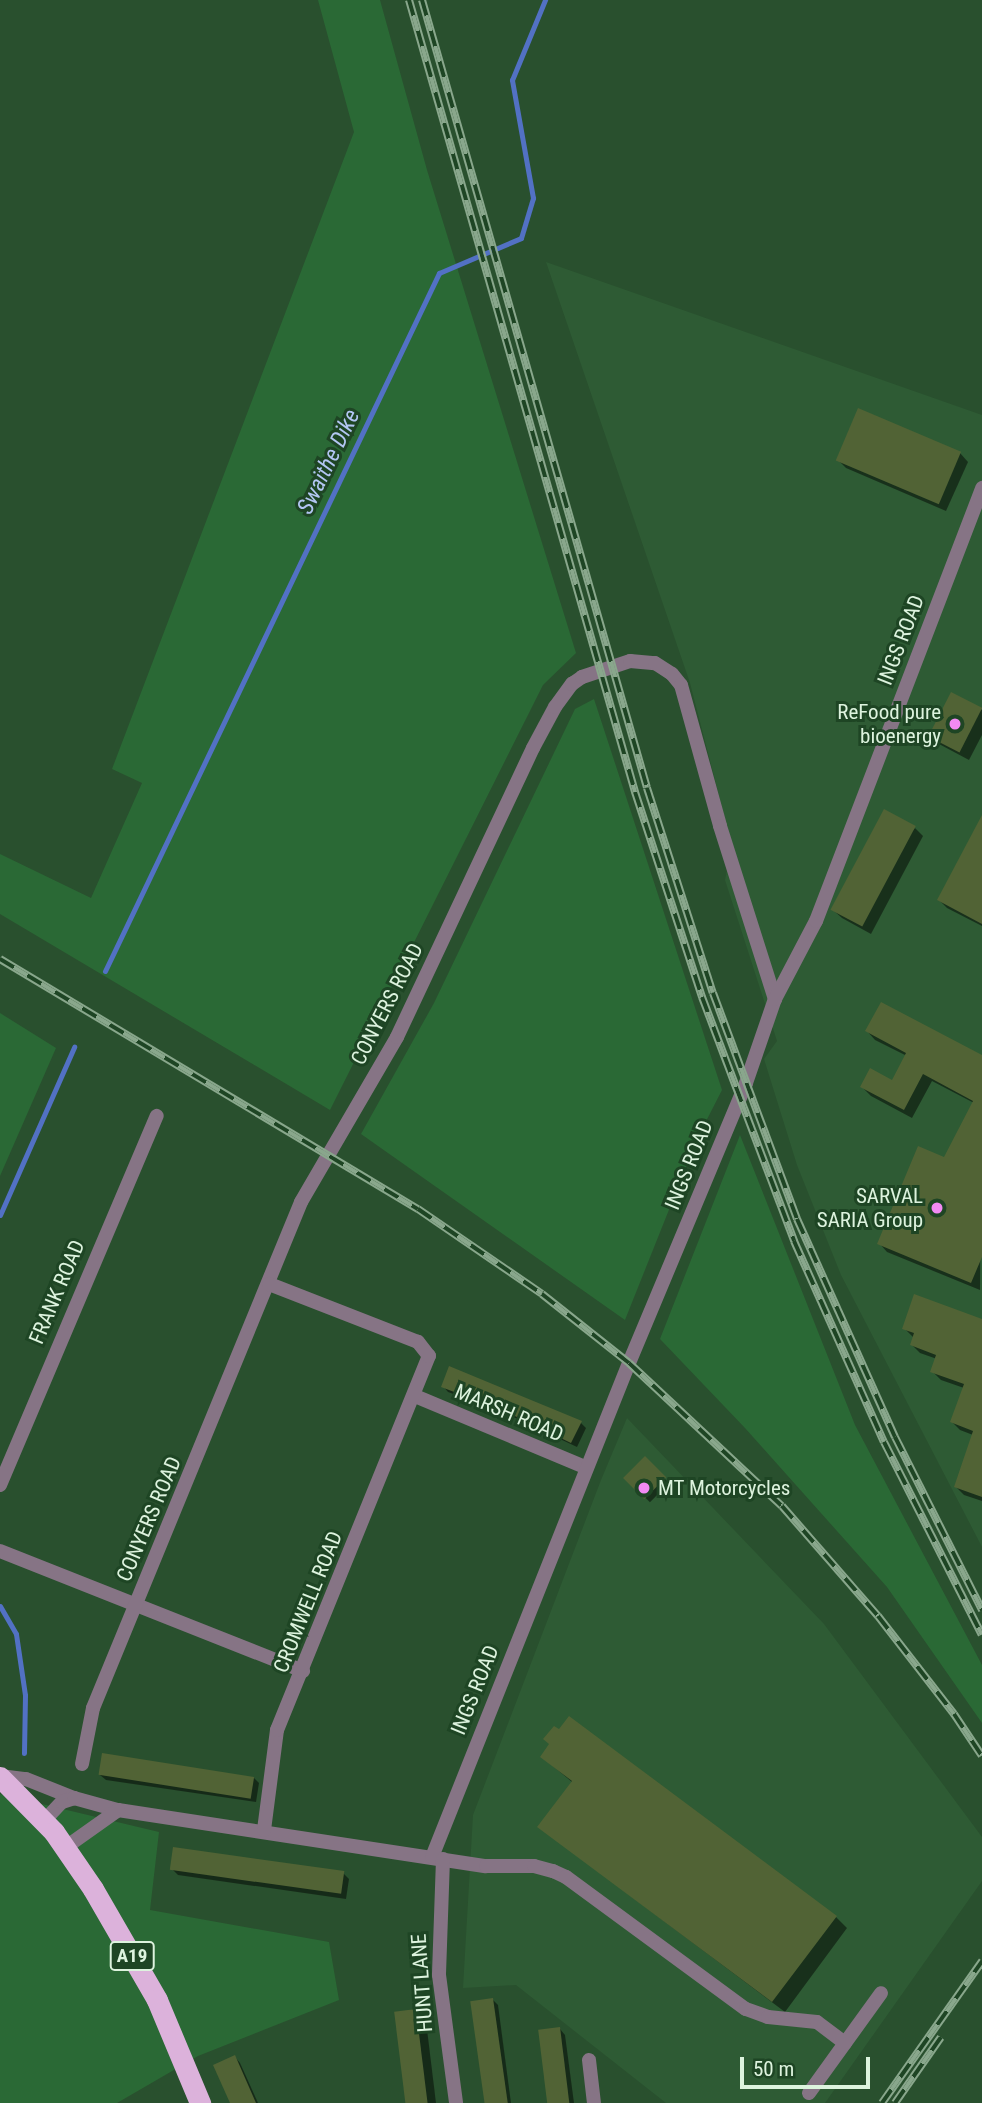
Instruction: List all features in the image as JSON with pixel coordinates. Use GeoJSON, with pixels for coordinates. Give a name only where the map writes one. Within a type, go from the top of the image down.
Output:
{"type":"FeatureCollection","features":[{"type":"Feature","properties":{"kind":"highway","name":"A19"},"geometry":{"type":"LineString","coordinates":[[0,1776],[66,1847],[157,2000],[200,2103]]}},
{"type":"Feature","properties":{"kind":"street","name":"INGS ROAD"},"geometry":{"type":"LineString","coordinates":[[437,1858],[587,1468],[746,1083],[775,999],[816,921],[982,488]]}},
{"type":"Feature","properties":{"kind":"street","name":"CONYERS ROAD"},"geometry":{"type":"LineString","coordinates":[[82,1764],[93,1708],[301,1202],[397,1037],[533,748],[555,707],[572,684],[582,677],[630,661],[654,663],[672,674],[681,685],[720,826],[775,999]]}},
{"type":"Feature","properties":{"kind":"street","name":"FRANK ROAD"},"geometry":{"type":"LineString","coordinates":[[0,1485],[156,1116]]}},
{"type":"Feature","properties":{"kind":"street","name":"CROMWELL ROAD"},"geometry":{"type":"LineString","coordinates":[[264,1830],[277,1730],[429,1356],[424,1346],[269,1284]]}},
{"type":"Feature","properties":{"kind":"street","name":"MARSH ROAD"},"geometry":{"type":"LineString","coordinates":[[415,1396],[587,1468]]}},
{"type":"Feature","properties":{"kind":"street"},"geometry":{"type":"LineString","coordinates":[[0,1551],[303,1671]]}},
{"type":"Feature","properties":{"kind":"street"},"geometry":{"type":"LineString","coordinates":[[0,1776],[26,1779],[74,1798],[118,1810],[264,1830],[486,1866],[534,1867],[566,1877],[746,2009],[768,2017],[817,2022],[845,2043]]}},
{"type":"Feature","properties":{"kind":"street"},"geometry":{"type":"LineString","coordinates":[[44,1821],[62,1802],[74,1798]]}},
{"type":"Feature","properties":{"kind":"street"},"geometry":{"type":"LineString","coordinates":[[66,1847],[118,1810]]}},
{"type":"Feature","properties":{"kind":"street","name":"HUNT LANE"},"geometry":{"type":"LineString","coordinates":[[437,1858],[439,1975],[456,2103]]}},
{"type":"Feature","properties":{"kind":"street"},"geometry":{"type":"LineString","coordinates":[[809,2093],[881,1993]]}},
{"type":"Feature","properties":{"kind":"street"},"geometry":{"type":"LineString","coordinates":[[589,2060],[594,2103]]}},
{"type":"Feature","properties":{"kind":"shaded area"},"geometry":{"type":"Polygon","coordinates":[[[318,0],[380,0],[427,170],[576,653],[543,685],[330,1110],[0,914],[0,854],[91,898],[142,783],[112,769],[354,132],[318,0]]]}},
{"type":"Feature","properties":{"kind":"shaded area"},"geometry":{"type":"Polygon","coordinates":[[[546,262],[982,415],[982,1547],[841,1275],[797,1165],[764,1059],[777,1041],[725,880],[732,846],[690,683],[546,262]]]}},
{"type":"Feature","properties":{"kind":"shaded area"},"geometry":{"type":"Polygon","coordinates":[[[594,699],[722,1090],[698,1137],[625,1320],[361,1134],[434,1003],[575,709],[594,699]]]}},
{"type":"Feature","properties":{"kind":"shaded area"},"geometry":{"type":"Polygon","coordinates":[[[0,1013],[56,1048],[0,1176],[0,1013]]]}},
{"type":"Feature","properties":{"kind":"shaded area"},"geometry":{"type":"Polygon","coordinates":[[[740,1135],[855,1425],[982,1665],[982,1723],[887,1587],[745,1428],[660,1339],[740,1135]]]}},
{"type":"Feature","properties":{"kind":"shaded area"},"geometry":{"type":"Polygon","coordinates":[[[627,1418],[824,1624],[982,1837],[982,1881],[825,2103],[666,2103],[516,1985],[463,1988],[473,1815],[627,1418]]]}},
{"type":"Feature","properties":{"kind":"shaded area"},"geometry":{"type":"Polygon","coordinates":[[[0,1794],[159,1832],[150,1910],[329,1942],[339,2000],[198,2056],[117,2103],[0,2103],[0,1794]]]}},
{"type":"Feature","properties":{"kind":"building"},"geometry":{"type":"Polygon","coordinates":[[[858,408],[961,452],[939,504],[836,460],[858,408]]]}},
{"type":"Feature","properties":{"kind":"building","name":"ReFood pure bioenergy"},"geometry":{"type":"Polygon","coordinates":[[[951,692],[982,708],[959,752],[928,737],[951,692]]]}},
{"type":"Feature","properties":{"kind":"building"},"geometry":{"type":"Polygon","coordinates":[[[884,809],[916,826],[862,927],[830,910],[884,809]]]}},
{"type":"Feature","properties":{"kind":"building"},"geometry":{"type":"Polygon","coordinates":[[[982,815],[982,924],[937,900],[982,815]]]}},
{"type":"Feature","properties":{"kind":"building"},"geometry":{"type":"Polygon","coordinates":[[[881,1002],[982,1055],[982,1257],[971,1283],[877,1244],[918,1146],[944,1157],[973,1101],[923,1074],[904,1110],[860,1087],[870,1068],[892,1080],[906,1053],[865,1031],[881,1002]]]}},
{"type":"Feature","properties":{"kind":"building"},"geometry":{"type":"Polygon","coordinates":[[[914,1294],[982,1319],[982,1497],[954,1487],[973,1431],[950,1422],[964,1384],[930,1372],[936,1355],[910,1345],[914,1333],[902,1329],[914,1294]]]}},
{"type":"Feature","properties":{"kind":"building"},"geometry":{"type":"Polygon","coordinates":[[[449,1366],[582,1421],[571,1443],[502,1410],[441,1387],[449,1366]]]}},
{"type":"Feature","properties":{"kind":"building","name":"MT Motorcycles"},"geometry":{"type":"Polygon","coordinates":[[[645,1456],[666,1477],[644,1499],[623,1478],[645,1456]]]}},
{"type":"Feature","properties":{"kind":"building"},"geometry":{"type":"Polygon","coordinates":[[[569,1716],[837,1916],[772,2002],[537,1827],[572,1781],[540,1757],[549,1744],[543,1739],[554,1726],[559,1729],[569,1716]]]}},
{"type":"Feature","properties":{"kind":"building"},"geometry":{"type":"Polygon","coordinates":[[[102,1753],[254,1777],[251,1799],[99,1775],[102,1753]]]}},
{"type":"Feature","properties":{"kind":"building"},"geometry":{"type":"Polygon","coordinates":[[[173,1847],[344,1871],[341,1894],[170,1870],[173,1847]]]}},
{"type":"Feature","properties":{"kind":"building"},"geometry":{"type":"Polygon","coordinates":[[[493,1998],[508,2103],[485,2103],[470,2001],[493,1998]]]}},
{"type":"Feature","properties":{"kind":"building"},"geometry":{"type":"Polygon","coordinates":[[[416,2009],[428,2103],[405,2103],[394,2012],[416,2009]]]}},
{"type":"Feature","properties":{"kind":"building"},"geometry":{"type":"Polygon","coordinates":[[[560,2027],[569,2103],[547,2103],[538,2030],[560,2027]]]}},
{"type":"Feature","properties":{"kind":"building"},"geometry":{"type":"Polygon","coordinates":[[[235,2055],[256,2103],[230,2103],[213,2065],[235,2055]]]}},
{"type":"Feature","properties":{"kind":"waterway","name":"Swaithe Dike"},"geometry":{"type":"LineString","coordinates":[[105,971],[439,273],[521,238],[533,198],[512,80],[545,0]]}},
{"type":"Feature","properties":{"kind":"waterway","name":"Swaithe Dike"},"geometry":{"type":"LineString","coordinates":[[0,1215],[74,1047]]}},
{"type":"Feature","properties":{"kind":"waterway","name":"Swaithe Dike"},"geometry":{"type":"LineString","coordinates":[[0,1606],[16,1634],[25,1695],[24,1753]]}},
{"type":"Feature","properties":{"kind":"railway"},"geometry":{"type":"LineString","coordinates":[[409,0],[635,792],[702,997],[794,1241],[884,1442],[982,1635]]}},
{"type":"Feature","properties":{"kind":"railway"},"geometry":{"type":"LineString","coordinates":[[422,0],[647,788],[713,993],[797,1219],[895,1437],[982,1610]]}},
{"type":"Feature","properties":{"kind":"railway"},"geometry":{"type":"LineString","coordinates":[[0,959],[418,1209],[542,1294],[629,1363],[782,1506],[878,1616],[954,1714],[982,1756]]}},
{"type":"Feature","properties":{"kind":"railway"},"geometry":{"type":"LineString","coordinates":[[882,2103],[982,1961]]}},
{"type":"Feature","properties":{"kind":"railway"},"geometry":{"type":"LineString","coordinates":[[895,2103],[941,2037]]}},
{"type":"Feature","properties":{"kind":"place","name":"ReFood pure bioenergy"},"geometry":{"type":"Point","coordinates":[955,724]}},
{"type":"Feature","properties":{"kind":"place","name":"SARVAL SARIA Group"},"geometry":{"type":"Point","coordinates":[937,1208]}},
{"type":"Feature","properties":{"kind":"place","name":"MT Motorcycles"},"geometry":{"type":"Point","coordinates":[644,1488]}}]}
